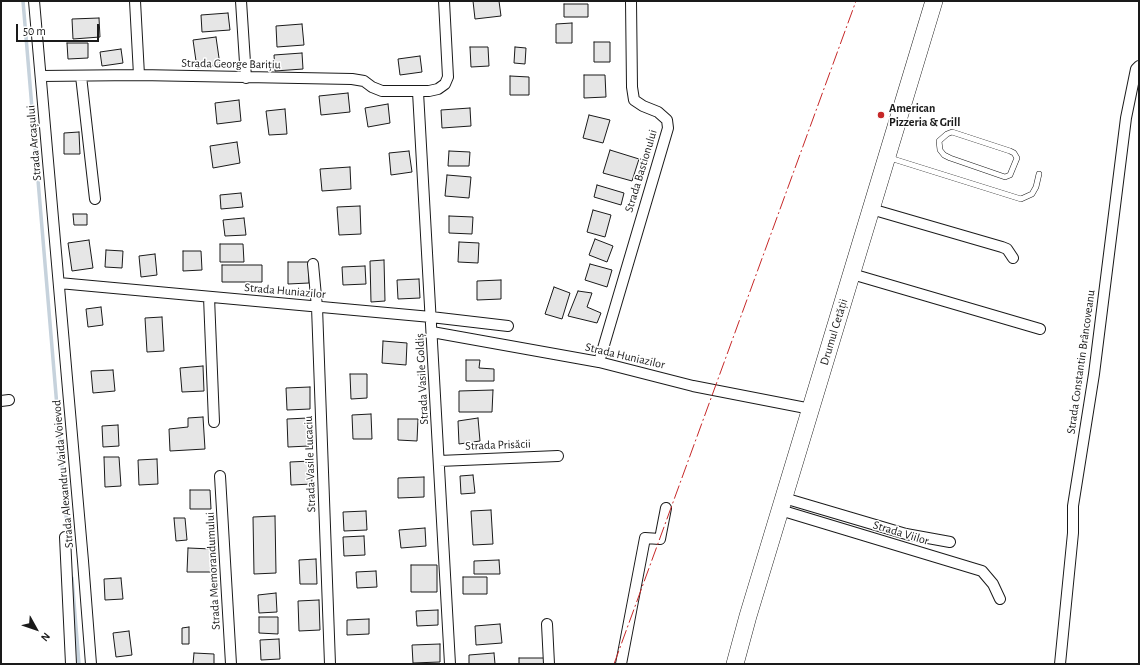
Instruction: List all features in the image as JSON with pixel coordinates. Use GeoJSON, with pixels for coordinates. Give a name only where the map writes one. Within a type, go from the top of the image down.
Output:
{"type":"FeatureCollection","features":[{"type":"Feature","properties":{"kind":"highway","name":"Drumul Cetății"},"geometry":{"type":"LineString","coordinates":[[735,664],[934,1]]}},
{"type":"Feature","properties":{"kind":"street","name":"Strada Arcașului"},"geometry":{"type":"LineString","coordinates":[[34,1],[59,283]]}},
{"type":"Feature","properties":{"kind":"street"},"geometry":{"type":"LineString","coordinates":[[135,1],[139,75]]}},
{"type":"Feature","properties":{"kind":"street"},"geometry":{"type":"LineString","coordinates":[[241,1],[246,78]]}},
{"type":"Feature","properties":{"kind":"street","name":"Strada George Barițiu"},"geometry":{"type":"LineString","coordinates":[[41,76],[139,75],[352,79],[364,81],[372,87],[382,91],[429,91],[445,84],[448,76],[444,1]]}},
{"type":"Feature","properties":{"kind":"street","name":"Strada Bastionului"},"geometry":{"type":"LineString","coordinates":[[599,362],[668,128],[667,120],[658,112],[643,106],[634,100],[632,87],[631,1]]}},
{"type":"Feature","properties":{"kind":"street","name":"Strada Constantin Brâncoveanu"},"geometry":{"type":"LineString","coordinates":[[1060,664],[1073,533],[1073,506],[1094,374],[1126,118],[1136,69],[1139,66]]}},
{"type":"Feature","properties":{"kind":"street"},"geometry":{"type":"LineString","coordinates":[[81,76],[95,199]]}},
{"type":"Feature","properties":{"kind":"street","name":"Strada Vasile Goldiș"},"geometry":{"type":"LineString","coordinates":[[418,92],[450,664]]}},
{"type":"Feature","properties":{"kind":"street"},"geometry":{"type":"LineString","coordinates":[[871,209],[1002,247],[1007,249],[1013,258]]}},
{"type":"Feature","properties":{"kind":"street","name":"Strada Vasile Lucaciu"},"geometry":{"type":"LineString","coordinates":[[314,264],[317,307],[330,664]]}},
{"type":"Feature","properties":{"kind":"street"},"geometry":{"type":"LineString","coordinates":[[852,274],[1040,330]]}},
{"type":"Feature","properties":{"kind":"street","name":"Strada Huniazilor"},"geometry":{"type":"LineString","coordinates":[[59,283],[431,317],[508,326]]}},
{"type":"Feature","properties":{"kind":"street","name":"Strada Alexandru Vaida Voievod"},"geometry":{"type":"LineString","coordinates":[[59,283],[91,664]]}},
{"type":"Feature","properties":{"kind":"street"},"geometry":{"type":"LineString","coordinates":[[209,297],[214,422]]}},
{"type":"Feature","properties":{"kind":"street","name":"Strada Huniazilor"},"geometry":{"type":"LineString","coordinates":[[432,332],[599,362],[693,386],[811,409]]}},
{"type":"Feature","properties":{"kind":"street","name":"Strada Prisăcii"},"geometry":{"type":"LineString","coordinates":[[439,460],[558,456]]}},
{"type":"Feature","properties":{"kind":"street","name":"Strada Memorandumului"},"geometry":{"type":"LineString","coordinates":[[220,476],[231,664]]}},
{"type":"Feature","properties":{"kind":"street"},"geometry":{"type":"LineString","coordinates":[[782,504],[906,534],[950,542]]}},
{"type":"Feature","properties":{"kind":"street","name":"Strada Viilor"},"geometry":{"type":"LineString","coordinates":[[782,504],[982,571],[993,584],[1000,599]]}},
{"type":"Feature","properties":{"kind":"street"},"geometry":{"type":"LineString","coordinates":[[621,664],[645,538],[660,539],[666,508]]}},
{"type":"Feature","properties":{"kind":"street"},"geometry":{"type":"LineString","coordinates":[[65,537],[71,664]]}},
{"type":"Feature","properties":{"kind":"street"},"geometry":{"type":"LineString","coordinates":[[547,624],[548,664]]}},
{"type":"Feature","properties":{"kind":"lane"},"geometry":{"type":"LineString","coordinates":[[952,132],[1010,150],[1017,158],[1010,175],[1005,177],[944,155],[940,150],[939,141],[947,134],[952,132]]}},
{"type":"Feature","properties":{"kind":"lane"},"geometry":{"type":"LineString","coordinates":[[887,157],[1022,199],[1032,194],[1036,187],[1039,174]]}},
{"type":"Feature","properties":{"kind":"building"},"geometry":{"type":"Polygon","coordinates":[[[473,1],[499,1],[501,16],[475,19],[473,1]]]}},
{"type":"Feature","properties":{"kind":"building"},"geometry":{"type":"Polygon","coordinates":[[[564,4],[588,4],[588,17],[564,17],[564,4]]]}},
{"type":"Feature","properties":{"kind":"building"},"geometry":{"type":"Polygon","coordinates":[[[228,13],[230,30],[202,32],[201,15],[228,13]]]}},
{"type":"Feature","properties":{"kind":"building"},"geometry":{"type":"Polygon","coordinates":[[[99,18],[100,37],[73,39],[72,19],[99,18]]]}},
{"type":"Feature","properties":{"kind":"building"},"geometry":{"type":"Polygon","coordinates":[[[572,23],[572,43],[556,43],[556,24],[572,23]]]}},
{"type":"Feature","properties":{"kind":"building"},"geometry":{"type":"Polygon","coordinates":[[[302,24],[304,45],[277,47],[276,26],[302,24]]]}},
{"type":"Feature","properties":{"kind":"building"},"geometry":{"type":"Polygon","coordinates":[[[216,37],[220,65],[197,68],[193,40],[216,37]]]}},
{"type":"Feature","properties":{"kind":"building"},"geometry":{"type":"Polygon","coordinates":[[[594,42],[610,42],[610,62],[594,62],[594,42]]]}},
{"type":"Feature","properties":{"kind":"building"},"geometry":{"type":"Polygon","coordinates":[[[67,43],[88,43],[88,58],[68,59],[67,43]]]}},
{"type":"Feature","properties":{"kind":"building"},"geometry":{"type":"Polygon","coordinates":[[[470,47],[488,47],[489,66],[471,67],[470,47]]]}},
{"type":"Feature","properties":{"kind":"building"},"geometry":{"type":"Polygon","coordinates":[[[515,47],[526,48],[525,64],[514,63],[515,47]]]}},
{"type":"Feature","properties":{"kind":"building"},"geometry":{"type":"Polygon","coordinates":[[[121,49],[123,63],[102,66],[100,52],[121,49]]]}},
{"type":"Feature","properties":{"kind":"building"},"geometry":{"type":"Polygon","coordinates":[[[302,53],[303,69],[275,71],[274,55],[302,53]]]}},
{"type":"Feature","properties":{"kind":"building"},"geometry":{"type":"Polygon","coordinates":[[[420,56],[422,72],[400,75],[398,59],[420,56]]]}},
{"type":"Feature","properties":{"kind":"building"},"geometry":{"type":"Polygon","coordinates":[[[584,75],[605,75],[606,97],[584,98],[584,75]]]}},
{"type":"Feature","properties":{"kind":"building"},"geometry":{"type":"Polygon","coordinates":[[[510,76],[529,77],[529,95],[510,95],[510,76]]]}},
{"type":"Feature","properties":{"kind":"building"},"geometry":{"type":"Polygon","coordinates":[[[348,93],[350,112],[321,115],[319,96],[348,93]]]}},
{"type":"Feature","properties":{"kind":"building"},"geometry":{"type":"Polygon","coordinates":[[[239,100],[241,121],[217,124],[215,103],[239,100]]]}},
{"type":"Feature","properties":{"kind":"building"},"geometry":{"type":"Polygon","coordinates":[[[388,104],[390,123],[368,127],[365,108],[388,104]]]}},
{"type":"Feature","properties":{"kind":"building"},"geometry":{"type":"Polygon","coordinates":[[[470,108],[471,126],[442,128],[441,110],[470,108]]]}},
{"type":"Feature","properties":{"kind":"building"},"geometry":{"type":"Polygon","coordinates":[[[285,109],[287,134],[269,135],[266,111],[285,109]]]}},
{"type":"Feature","properties":{"kind":"building"},"geometry":{"type":"Polygon","coordinates":[[[589,115],[610,120],[603,143],[583,138],[589,115]]]}},
{"type":"Feature","properties":{"kind":"building"},"geometry":{"type":"Polygon","coordinates":[[[79,132],[80,154],[64,154],[64,133],[79,132]]]}},
{"type":"Feature","properties":{"kind":"building"},"geometry":{"type":"Polygon","coordinates":[[[237,142],[240,163],[213,168],[210,146],[237,142]]]}},
{"type":"Feature","properties":{"kind":"building"},"geometry":{"type":"Polygon","coordinates":[[[610,150],[639,159],[632,181],[603,173],[610,150]]]}},
{"type":"Feature","properties":{"kind":"building"},"geometry":{"type":"Polygon","coordinates":[[[409,151],[412,172],[391,175],[389,153],[409,151]]]}},
{"type":"Feature","properties":{"kind":"building"},"geometry":{"type":"Polygon","coordinates":[[[449,151],[470,152],[469,166],[448,166],[449,151]]]}},
{"type":"Feature","properties":{"kind":"building"},"geometry":{"type":"Polygon","coordinates":[[[350,167],[351,189],[322,191],[320,169],[350,167]]]}},
{"type":"Feature","properties":{"kind":"building"},"geometry":{"type":"Polygon","coordinates":[[[447,175],[471,177],[469,198],[445,196],[447,175]]]}},
{"type":"Feature","properties":{"kind":"building"},"geometry":{"type":"Polygon","coordinates":[[[597,185],[624,193],[621,205],[594,197],[597,185]]]}},
{"type":"Feature","properties":{"kind":"building"},"geometry":{"type":"Polygon","coordinates":[[[241,193],[243,207],[221,209],[220,195],[241,193]]]}},
{"type":"Feature","properties":{"kind":"building"},"geometry":{"type":"Polygon","coordinates":[[[360,206],[361,234],[339,235],[337,207],[360,206]]]}},
{"type":"Feature","properties":{"kind":"building"},"geometry":{"type":"Polygon","coordinates":[[[593,210],[611,215],[605,237],[587,232],[593,210]]]}},
{"type":"Feature","properties":{"kind":"building"},"geometry":{"type":"Polygon","coordinates":[[[73,214],[87,214],[87,225],[74,225],[73,214]]]}},
{"type":"Feature","properties":{"kind":"building"},"geometry":{"type":"Polygon","coordinates":[[[449,216],[473,217],[472,234],[449,233],[449,216]]]}},
{"type":"Feature","properties":{"kind":"building"},"geometry":{"type":"Polygon","coordinates":[[[244,218],[246,235],[225,236],[223,220],[244,218]]]}},
{"type":"Feature","properties":{"kind":"building"},"geometry":{"type":"Polygon","coordinates":[[[595,239],[613,246],[607,262],[589,255],[595,239]]]}},
{"type":"Feature","properties":{"kind":"building"},"geometry":{"type":"Polygon","coordinates":[[[89,240],[93,268],[72,271],[68,243],[89,240]]]}},
{"type":"Feature","properties":{"kind":"building"},"geometry":{"type":"Polygon","coordinates":[[[459,242],[479,243],[478,263],[458,262],[459,242]]]}},
{"type":"Feature","properties":{"kind":"building"},"geometry":{"type":"Polygon","coordinates":[[[220,244],[243,244],[244,262],[220,262],[220,244]]]}},
{"type":"Feature","properties":{"kind":"building"},"geometry":{"type":"Polygon","coordinates":[[[106,250],[123,251],[122,268],[105,267],[106,250]]]}},
{"type":"Feature","properties":{"kind":"building"},"geometry":{"type":"Polygon","coordinates":[[[183,251],[201,251],[202,270],[183,271],[183,251]]]}},
{"type":"Feature","properties":{"kind":"building"},"geometry":{"type":"Polygon","coordinates":[[[155,254],[157,275],[141,277],[139,256],[155,254]]]}},
{"type":"Feature","properties":{"kind":"building"},"geometry":{"type":"Polygon","coordinates":[[[384,260],[385,301],[371,302],[370,261],[384,260]]]}},
{"type":"Feature","properties":{"kind":"building"},"geometry":{"type":"Polygon","coordinates":[[[288,262],[309,262],[309,283],[288,284],[288,262]]]}},
{"type":"Feature","properties":{"kind":"building"},"geometry":{"type":"Polygon","coordinates":[[[590,264],[612,270],[607,287],[585,280],[590,264]]]}},
{"type":"Feature","properties":{"kind":"building"},"geometry":{"type":"Polygon","coordinates":[[[222,265],[262,265],[262,282],[222,282],[222,265]]]}},
{"type":"Feature","properties":{"kind":"building"},"geometry":{"type":"Polygon","coordinates":[[[365,266],[366,284],[343,285],[342,267],[365,266]]]}},
{"type":"Feature","properties":{"kind":"building"},"geometry":{"type":"Polygon","coordinates":[[[419,279],[420,298],[398,299],[397,280],[419,279]]]}},
{"type":"Feature","properties":{"kind":"building"},"geometry":{"type":"Polygon","coordinates":[[[501,280],[501,299],[477,300],[477,281],[501,280]]]}},
{"type":"Feature","properties":{"kind":"building"},"geometry":{"type":"Polygon","coordinates":[[[554,287],[570,293],[562,319],[545,314],[554,287]]]}},
{"type":"Feature","properties":{"kind":"building"},"geometry":{"type":"Polygon","coordinates":[[[578,291],[592,293],[587,307],[601,313],[597,323],[568,316],[578,291]]]}},
{"type":"Feature","properties":{"kind":"building"},"geometry":{"type":"Polygon","coordinates":[[[101,307],[103,325],[88,327],[86,309],[101,307]]]}},
{"type":"Feature","properties":{"kind":"building"},"geometry":{"type":"Polygon","coordinates":[[[162,317],[164,351],[147,352],[145,318],[162,317]]]}},
{"type":"Feature","properties":{"kind":"building"},"geometry":{"type":"Polygon","coordinates":[[[383,341],[407,343],[406,365],[382,363],[383,341]]]}},
{"type":"Feature","properties":{"kind":"building"},"geometry":{"type":"Polygon","coordinates":[[[466,360],[480,360],[479,368],[494,369],[494,381],[466,381],[466,360]]]}},
{"type":"Feature","properties":{"kind":"building"},"geometry":{"type":"Polygon","coordinates":[[[203,366],[204,391],[182,392],[180,368],[203,366]]]}},
{"type":"Feature","properties":{"kind":"building"},"geometry":{"type":"Polygon","coordinates":[[[113,370],[115,391],[93,393],[91,371],[113,370]]]}},
{"type":"Feature","properties":{"kind":"building"},"geometry":{"type":"Polygon","coordinates":[[[350,374],[367,374],[367,398],[351,399],[350,374]]]}},
{"type":"Feature","properties":{"kind":"building"},"geometry":{"type":"Polygon","coordinates":[[[310,387],[310,409],[287,410],[286,388],[310,387]]]}},
{"type":"Feature","properties":{"kind":"building"},"geometry":{"type":"Polygon","coordinates":[[[493,390],[492,412],[459,412],[459,391],[493,390]]]}},
{"type":"Feature","properties":{"kind":"building"},"geometry":{"type":"Polygon","coordinates":[[[371,414],[372,439],[353,439],[352,415],[371,414]]]}},
{"type":"Feature","properties":{"kind":"building"},"geometry":{"type":"Polygon","coordinates":[[[203,417],[205,449],[170,451],[169,429],[188,427],[188,418],[203,417]]]}},
{"type":"Feature","properties":{"kind":"building"},"geometry":{"type":"Polygon","coordinates":[[[308,418],[309,446],[288,447],[287,419],[308,418]]]}},
{"type":"Feature","properties":{"kind":"building"},"geometry":{"type":"Polygon","coordinates":[[[478,418],[480,441],[459,444],[458,421],[478,418]]]}},
{"type":"Feature","properties":{"kind":"building"},"geometry":{"type":"Polygon","coordinates":[[[398,419],[418,419],[417,441],[398,440],[398,419]]]}},
{"type":"Feature","properties":{"kind":"building"},"geometry":{"type":"Polygon","coordinates":[[[118,425],[119,446],[103,447],[102,426],[118,425]]]}},
{"type":"Feature","properties":{"kind":"building"},"geometry":{"type":"Polygon","coordinates":[[[104,457],[119,457],[121,486],[105,487],[104,457]]]}},
{"type":"Feature","properties":{"kind":"building"},"geometry":{"type":"Polygon","coordinates":[[[157,459],[158,484],[139,485],[138,460],[157,459]]]}},
{"type":"Feature","properties":{"kind":"building"},"geometry":{"type":"Polygon","coordinates":[[[311,461],[312,484],[291,485],[290,462],[311,461]]]}},
{"type":"Feature","properties":{"kind":"building"},"geometry":{"type":"Polygon","coordinates":[[[473,475],[475,493],[461,494],[460,476],[473,475]]]}},
{"type":"Feature","properties":{"kind":"building"},"geometry":{"type":"Polygon","coordinates":[[[424,477],[424,497],[398,498],[398,478],[424,477]]]}},
{"type":"Feature","properties":{"kind":"building"},"geometry":{"type":"Polygon","coordinates":[[[190,490],[210,490],[211,509],[190,509],[190,490]]]}},
{"type":"Feature","properties":{"kind":"building"},"geometry":{"type":"Polygon","coordinates":[[[491,510],[493,544],[473,545],[471,511],[491,510]]]}},
{"type":"Feature","properties":{"kind":"building"},"geometry":{"type":"Polygon","coordinates":[[[366,511],[367,530],[344,531],[343,512],[366,511]]]}},
{"type":"Feature","properties":{"kind":"building"},"geometry":{"type":"Polygon","coordinates":[[[275,516],[276,573],[254,574],[253,517],[275,516]]]}},
{"type":"Feature","properties":{"kind":"building"},"geometry":{"type":"Polygon","coordinates":[[[174,518],[185,518],[187,540],[176,541],[174,518]]]}},
{"type":"Feature","properties":{"kind":"building"},"geometry":{"type":"Polygon","coordinates":[[[425,528],[426,546],[401,548],[399,530],[425,528]]]}},
{"type":"Feature","properties":{"kind":"building"},"geometry":{"type":"Polygon","coordinates":[[[364,536],[365,555],[344,556],[343,537],[364,536]]]}},
{"type":"Feature","properties":{"kind":"building"},"geometry":{"type":"Polygon","coordinates":[[[188,548],[212,549],[212,572],[187,572],[188,548]]]}},
{"type":"Feature","properties":{"kind":"building"},"geometry":{"type":"Polygon","coordinates":[[[316,559],[317,584],[300,584],[299,560],[316,559]]]}},
{"type":"Feature","properties":{"kind":"building"},"geometry":{"type":"Polygon","coordinates":[[[499,560],[500,574],[474,574],[474,561],[499,560]]]}},
{"type":"Feature","properties":{"kind":"building"},"geometry":{"type":"Polygon","coordinates":[[[411,565],[437,565],[437,592],[411,592],[411,565]]]}},
{"type":"Feature","properties":{"kind":"building"},"geometry":{"type":"Polygon","coordinates":[[[376,571],[377,587],[357,588],[356,572],[376,571]]]}},
{"type":"Feature","properties":{"kind":"building"},"geometry":{"type":"Polygon","coordinates":[[[463,577],[487,577],[487,594],[463,594],[463,577]]]}},
{"type":"Feature","properties":{"kind":"building"},"geometry":{"type":"Polygon","coordinates":[[[121,578],[123,599],[105,600],[104,579],[121,578]]]}},
{"type":"Feature","properties":{"kind":"building"},"geometry":{"type":"Polygon","coordinates":[[[276,593],[277,612],[259,613],[258,595],[276,593]]]}},
{"type":"Feature","properties":{"kind":"building"},"geometry":{"type":"Polygon","coordinates":[[[319,600],[320,630],[299,631],[298,601],[319,600]]]}},
{"type":"Feature","properties":{"kind":"building"},"geometry":{"type":"Polygon","coordinates":[[[438,610],[438,625],[417,626],[416,611],[438,610]]]}},
{"type":"Feature","properties":{"kind":"building"},"geometry":{"type":"Polygon","coordinates":[[[259,617],[278,617],[278,634],[259,633],[259,617]]]}},
{"type":"Feature","properties":{"kind":"building"},"geometry":{"type":"Polygon","coordinates":[[[369,619],[369,634],[347,635],[347,620],[369,619]]]}},
{"type":"Feature","properties":{"kind":"building"},"geometry":{"type":"Polygon","coordinates":[[[500,624],[502,643],[476,645],[475,626],[500,624]]]}},
{"type":"Feature","properties":{"kind":"building"},"geometry":{"type":"Polygon","coordinates":[[[189,627],[189,644],[182,644],[182,628],[189,627]]]}},
{"type":"Feature","properties":{"kind":"building"},"geometry":{"type":"Polygon","coordinates":[[[129,631],[132,655],[116,657],[113,633],[129,631]]]}},
{"type":"Feature","properties":{"kind":"building"},"geometry":{"type":"Polygon","coordinates":[[[279,639],[280,659],[261,660],[260,640],[279,639]]]}},
{"type":"Feature","properties":{"kind":"building"},"geometry":{"type":"Polygon","coordinates":[[[440,644],[440,662],[413,663],[412,645],[440,644]]]}},
{"type":"Feature","properties":{"kind":"building"},"geometry":{"type":"Polygon","coordinates":[[[194,653],[214,654],[214,664],[193,664],[194,653]]]}},
{"type":"Feature","properties":{"kind":"building"},"geometry":{"type":"Polygon","coordinates":[[[494,653],[495,664],[469,664],[469,655],[494,653]]]}},
{"type":"Feature","properties":{"kind":"building"},"geometry":{"type":"Polygon","coordinates":[[[519,658],[544,658],[544,664],[519,664],[519,658]]]}},
{"type":"Feature","properties":{"kind":"waterway"},"geometry":{"type":"LineString","coordinates":[[23,1],[68,538]]}},
{"type":"Feature","properties":{"kind":"waterway"},"geometry":{"type":"LineString","coordinates":[[72,578],[79,664]]}},
{"type":"Feature","properties":{"kind":"power"},"geometry":{"type":"LineString","coordinates":[[614,664],[856,1]]}},
{"type":"Feature","properties":{"kind":"place","name":"American Pizzeria & Grill"},"geometry":{"type":"Point","coordinates":[881,115]}}]}
